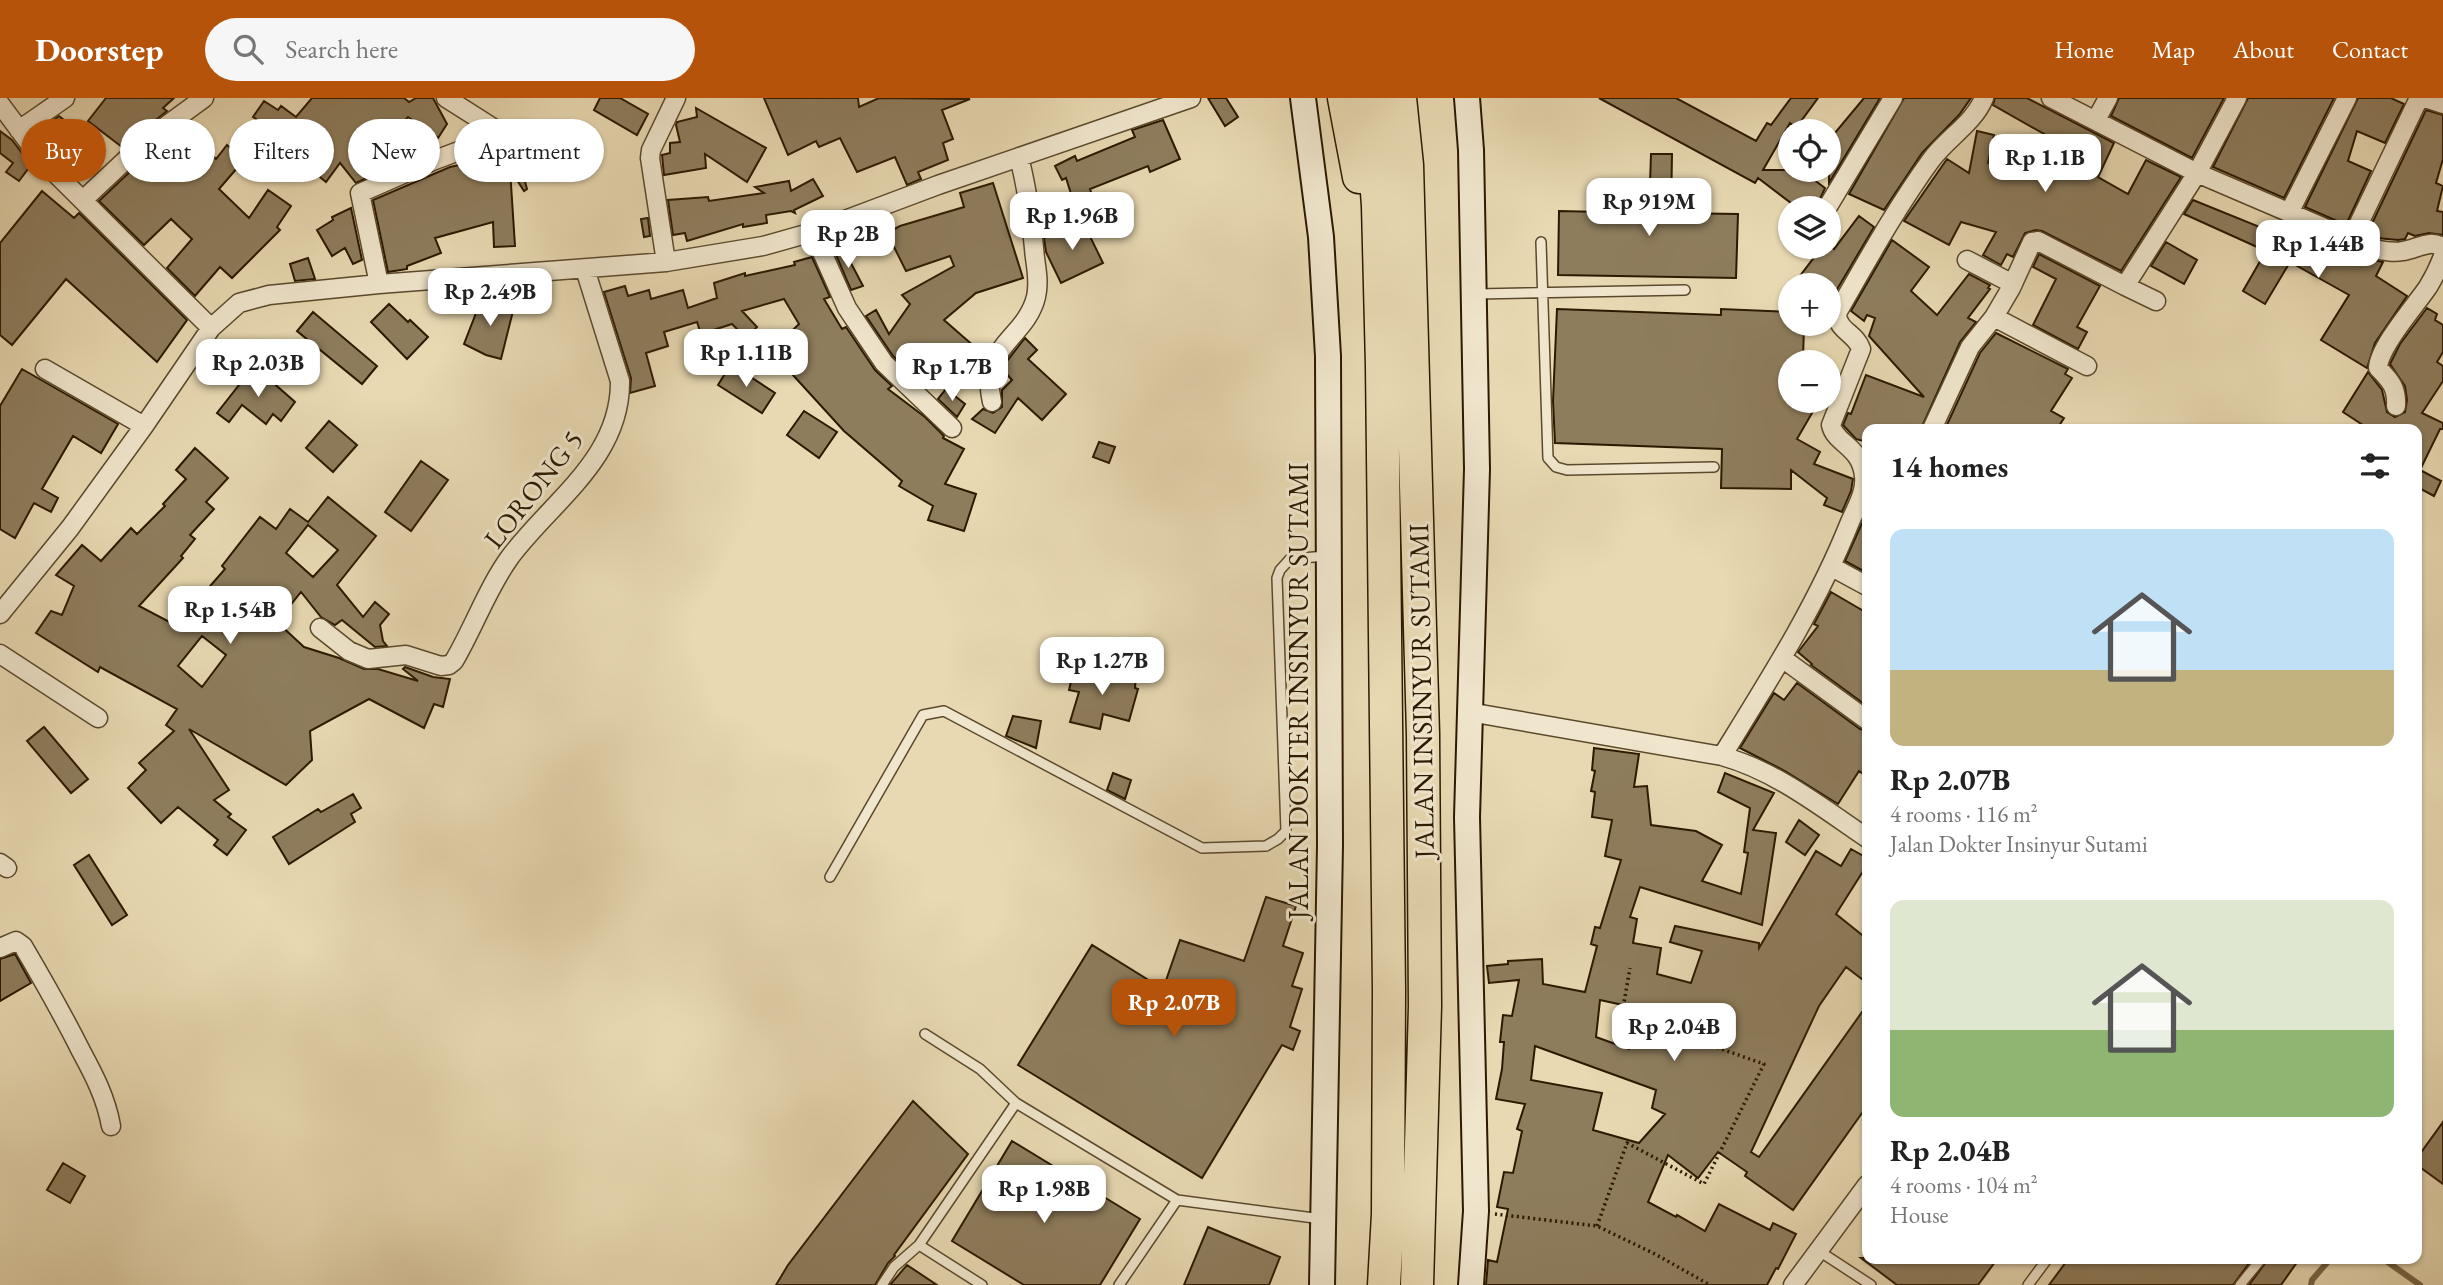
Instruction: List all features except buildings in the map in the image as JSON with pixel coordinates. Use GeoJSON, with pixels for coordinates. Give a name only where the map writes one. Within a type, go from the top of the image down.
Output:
{"type":"FeatureCollection","features":[{"type":"Feature","properties":{"kind":"highway"},"geometry":{"type":"LineString","coordinates":[[1345,98],[1364,205],[1382,366]]}},
{"type":"Feature","properties":{"kind":"highway","name":"JALAN INSINYUR SUTAMI"},"geometry":{"type":"LineString","coordinates":[[1370,98],[1378,206],[1382,366],[1389,989],[1388,1214],[1384,1285]]}},
{"type":"Feature","properties":{"kind":"highway","name":"JALAN INSINYUR SUTAMI"},"geometry":{"type":"LineString","coordinates":[[1400,98],[1407,165],[1423,734],[1425,1006],[1419,1278]]}},
{"type":"Feature","properties":{"kind":"street"},"geometry":{"type":"LineString","coordinates":[[19,130],[65,98]]}},
{"type":"Feature","properties":{"kind":"street"},"geometry":{"type":"LineString","coordinates":[[83,200],[148,139],[204,98]]}},
{"type":"Feature","properties":{"kind":"street"},"geometry":{"type":"LineString","coordinates":[[379,284],[359,193],[496,137],[495,129],[446,98]]}},
{"type":"Feature","properties":{"kind":"street"},"geometry":{"type":"LineString","coordinates":[[666,262],[650,158],[651,150],[676,98]]}},
{"type":"Feature","properties":{"kind":"street"},"geometry":{"type":"LineString","coordinates":[[0,614],[71,528],[211,328],[239,303],[269,295],[379,284],[666,262],[763,246],[813,232],[1191,98]]}},
{"type":"Feature","properties":{"kind":"street","name":"JALAN DOKTER INSINYUR SUTAMI"},"geometry":{"type":"LineString","coordinates":[[1303,98],[1321,237],[1328,356],[1330,845],[1322,1285]]}},
{"type":"Feature","properties":{"kind":"street"},"geometry":{"type":"LineString","coordinates":[[1467,98],[1471,150],[1477,469],[1467,817],[1476,1211],[1471,1285]]}},
{"type":"Feature","properties":{"kind":"street"},"geometry":{"type":"LineString","coordinates":[[1834,196],[1893,98]]}},
{"type":"Feature","properties":{"kind":"street"},"geometry":{"type":"LineString","coordinates":[[1862,468],[1855,451],[1833,431],[1833,416],[1861,349],[1859,341],[1840,327],[1837,313],[1927,166],[1970,120],[1984,98]]}},
{"type":"Feature","properties":{"kind":"street"},"geometry":{"type":"LineString","coordinates":[[2051,98],[2197,173],[2351,240],[2386,252],[2404,251],[2427,244],[2438,244],[2443,248]]}},
{"type":"Feature","properties":{"kind":"street"},"geometry":{"type":"LineString","coordinates":[[2096,120],[2108,98]]}},
{"type":"Feature","properties":{"kind":"street"},"geometry":{"type":"LineString","coordinates":[[2124,286],[2197,173],[2237,98]]}},
{"type":"Feature","properties":{"kind":"street"},"geometry":{"type":"LineString","coordinates":[[2290,212],[2347,98]]}},
{"type":"Feature","properties":{"kind":"street"},"geometry":{"type":"LineString","coordinates":[[2351,240],[2419,98]]}},
{"type":"Feature","properties":{"kind":"street"},"geometry":{"type":"LineString","coordinates":[[2425,98],[2443,104]]}},
{"type":"Feature","properties":{"kind":"street"},"geometry":{"type":"LineString","coordinates":[[0,104],[41,159],[211,328]]}},
{"type":"Feature","properties":{"kind":"street"},"geometry":{"type":"LineString","coordinates":[[992,402],[988,387],[990,367],[1030,309],[1038,283],[1026,183],[1019,157]]}},
{"type":"Feature","properties":{"kind":"street"},"geometry":{"type":"LineString","coordinates":[[813,232],[847,308],[884,363],[953,428]]}},
{"type":"Feature","properties":{"kind":"street"},"geometry":{"type":"LineString","coordinates":[[1934,424],[1970,347],[1994,317],[2013,284],[2029,246],[2035,240],[2156,302]]}},
{"type":"Feature","properties":{"kind":"street"},"geometry":{"type":"LineString","coordinates":[[2396,406],[2397,394],[2393,384],[2378,368],[2379,361],[2430,283],[2443,257]]}},
{"type":"Feature","properties":{"kind":"street"},"geometry":{"type":"LineString","coordinates":[[1967,260],[2013,284]]}},
{"type":"Feature","properties":{"kind":"street","name":"LORONG 5"},"geometry":{"type":"LineString","coordinates":[[320,628],[349,651],[368,659],[406,655],[441,666],[449,665],[457,655],[486,596],[510,558],[585,474],[601,449],[614,420],[620,400],[620,381],[584,269]]}},
{"type":"Feature","properties":{"kind":"street"},"geometry":{"type":"LineString","coordinates":[[1994,317],[2087,366]]}},
{"type":"Feature","properties":{"kind":"street"},"geometry":{"type":"LineString","coordinates":[[45,369],[144,426]]}},
{"type":"Feature","properties":{"kind":"street"},"geometry":{"type":"LineString","coordinates":[[1722,756],[1782,658],[1832,567],[1862,496]]}},
{"type":"Feature","properties":{"kind":"street"},"geometry":{"type":"LineString","coordinates":[[1832,567],[1862,583]]}},
{"type":"Feature","properties":{"kind":"street"},"geometry":{"type":"LineString","coordinates":[[0,654],[98,718]]}},
{"type":"Feature","properties":{"kind":"street"},"geometry":{"type":"LineString","coordinates":[[1782,658],[1862,716]]}},
{"type":"Feature","properties":{"kind":"street"},"geometry":{"type":"LineString","coordinates":[[1469,712],[1722,756],[1752,765],[1784,782],[1862,835]]}},
{"type":"Feature","properties":{"kind":"street"},"geometry":{"type":"LineString","coordinates":[[0,948],[16,942],[23,946],[101,1091],[111,1126]]}},
{"type":"Feature","properties":{"kind":"street"},"geometry":{"type":"LineString","coordinates":[[1793,1285],[1862,1192]]}},
{"type":"Feature","properties":{"kind":"lane"},"geometry":{"type":"LineString","coordinates":[[1541,242],[1548,458],[1556,467],[1567,470],[1714,467]]}},
{"type":"Feature","properties":{"kind":"lane"},"geometry":{"type":"LineString","coordinates":[[1474,294],[1685,290]]}},
{"type":"Feature","properties":{"kind":"lane"},"geometry":{"type":"LineString","coordinates":[[830,877],[923,715],[944,711],[1202,848],[1266,846],[1278,839],[1286,831],[1277,579],[1280,570],[1290,559],[1328,556]]}},
{"type":"Feature","properties":{"kind":"lane"},"geometry":{"type":"LineString","coordinates":[[925,1034],[980,1069],[1016,1103],[1177,1200],[1324,1220]]}},
{"type":"Feature","properties":{"kind":"lane"},"geometry":{"type":"LineString","coordinates":[[882,1285],[894,1267],[919,1245],[1016,1103]]}},
{"type":"Feature","properties":{"kind":"lane"},"geometry":{"type":"LineString","coordinates":[[1119,1285],[1177,1200]]}},
{"type":"Feature","properties":{"kind":"lane"},"geometry":{"type":"LineString","coordinates":[[919,1245],[982,1285]]}},
{"type":"Feature","properties":{"kind":"lane"},"geometry":{"type":"LineString","coordinates":[[1819,1251],[1871,1285]]}},
{"type":"Feature","properties":{"kind":"lane"},"geometry":{"type":"LineString","coordinates":[[2028,1285],[2044,1264]]}},
{"type":"Feature","properties":{"kind":"lane"},"geometry":{"type":"LineString","coordinates":[[2240,1285],[2257,1264]]}},
{"type":"Feature","properties":{"kind":"path"},"geometry":{"type":"LineString","coordinates":[[1597,1226],[1627,1143],[1704,1184],[1765,1064],[1622,1014],[1630,968]]}},
{"type":"Feature","properties":{"kind":"path"},"geometry":{"type":"LineString","coordinates":[[1476,1211],[1597,1226],[1710,1285]]}},
{"type":"Feature","properties":{"kind":"waterway"},"geometry":{"type":"LineString","coordinates":[[2311,1285],[2326,1264]]}},
{"type":"Feature","properties":{"kind":"waterway"},"geometry":{"type":"LineString","coordinates":[[2390,1264],[2420,1285]]}}]}
